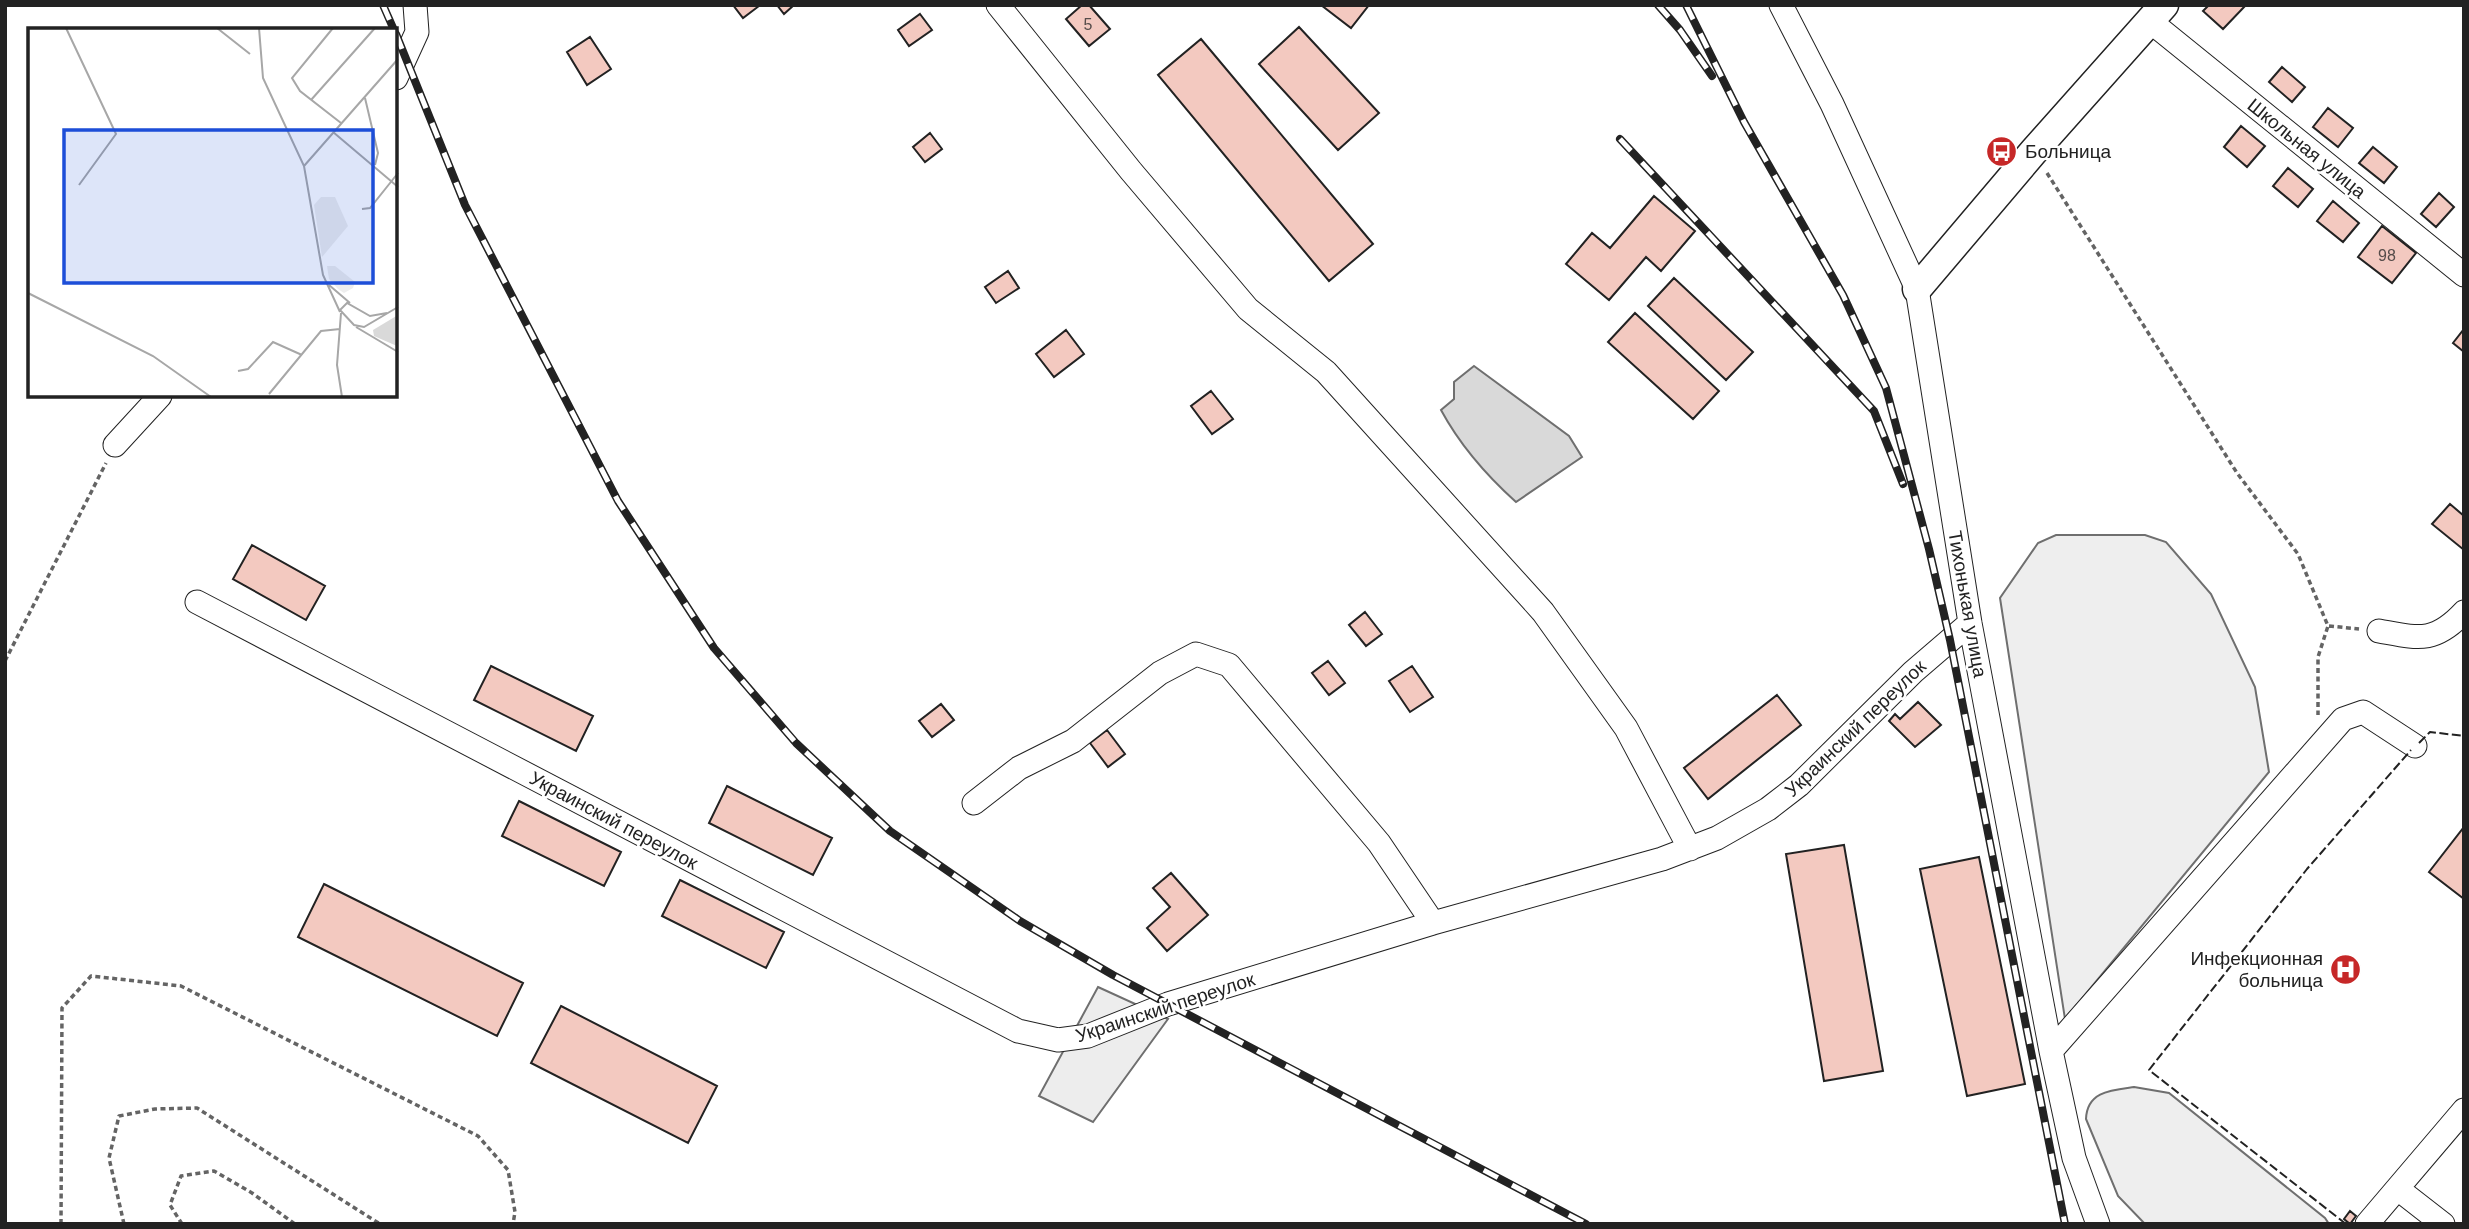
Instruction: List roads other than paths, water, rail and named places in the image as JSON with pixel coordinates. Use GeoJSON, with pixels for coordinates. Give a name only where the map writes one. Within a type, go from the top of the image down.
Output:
{"type":"FeatureCollection","features":[{"type":"Feature","properties":{"kind":"main road","name":"Школьная улица"},"geometry":{"type":"LineString","coordinates":[[1917,289],[2157,14]]}},
{"type":"Feature","properties":{"kind":"street"},"geometry":{"type":"LineString","coordinates":[[397,76],[417,32],[415,5]]}},
{"type":"Feature","properties":{"kind":"street"},"geometry":{"type":"LineString","coordinates":[[998,5],[1131,171],[1248,309],[1326,372],[1543,612],[1626,728],[1690,849]]}},
{"type":"Feature","properties":{"kind":"street","name":"Тихонькая улица"},"geometry":{"type":"LineString","coordinates":[[1781,5],[1832,104],[1917,289],[1970,623],[2051,1051],[2074,1158],[2098,1223]]}},
{"type":"Feature","properties":{"kind":"street","name":"Школьная улица"},"geometry":{"type":"LineString","coordinates":[[2157,14],[2464,275]]}},
{"type":"Feature","properties":{"kind":"street"},"geometry":{"type":"LineString","coordinates":[[116,445],[159,397]]}},
{"type":"Feature","properties":{"kind":"street","name":"Украинский переулок"},"geometry":{"type":"LineString","coordinates":[[197,602],[1018,1031],[1058,1040],[1088,1036],[1168,1004],[1433,923],[1690,849],[1742,825],[1799,785],[1913,671],[1970,623]]}},
{"type":"Feature","properties":{"kind":"street"},"geometry":{"type":"LineString","coordinates":[[2379,631],[2418,638],[2447,630],[2464,612]]}},
{"type":"Feature","properties":{"kind":"street"},"geometry":{"type":"LineString","coordinates":[[974,803],[1019,768],[1073,741],[1160,673],[1196,654],[1229,665],[1379,843],[1433,923]]}},
{"type":"Feature","properties":{"kind":"street"},"geometry":{"type":"LineString","coordinates":[[2051,1051],[2343,719],[2362,712],[2415,746]]}},
{"type":"Feature","properties":{"kind":"street"},"geometry":{"type":"LineString","coordinates":[[2367,1224],[2464,1110]]}},
{"type":"Feature","properties":{"kind":"street"},"geometry":{"type":"LineString","coordinates":[[2398,1189],[2443,1224]]}},
{"type":"Feature","properties":{"kind":"railway"},"geometry":{"type":"LineString","coordinates":[[383,5],[393,28]]}},
{"type":"Feature","properties":{"kind":"railway"},"geometry":{"type":"LineString","coordinates":[[1658,5],[1680,30],[1712,76]]}},
{"type":"Feature","properties":{"kind":"railway"},"geometry":{"type":"LineString","coordinates":[[1686,5],[1744,122],[1843,295],[1886,388],[1950,640],[2065,1224]]}},
{"type":"Feature","properties":{"kind":"railway"},"geometry":{"type":"LineString","coordinates":[[397,36],[465,205],[618,501],[714,648],[796,743],[890,831],[1020,921],[1113,975],[1586,1224]]}},
{"type":"Feature","properties":{"kind":"railway"},"geometry":{"type":"LineString","coordinates":[[1620,139],[1874,411],[1903,484]]}},
{"type":"Feature","properties":{"kind":"place","name":"Больница"},"geometry":{"type":"Point","coordinates":[2002,151]}},
{"type":"Feature","properties":{"kind":"place","name":"Инфекционная больница"},"geometry":{"type":"Point","coordinates":[2346,969]}}]}
